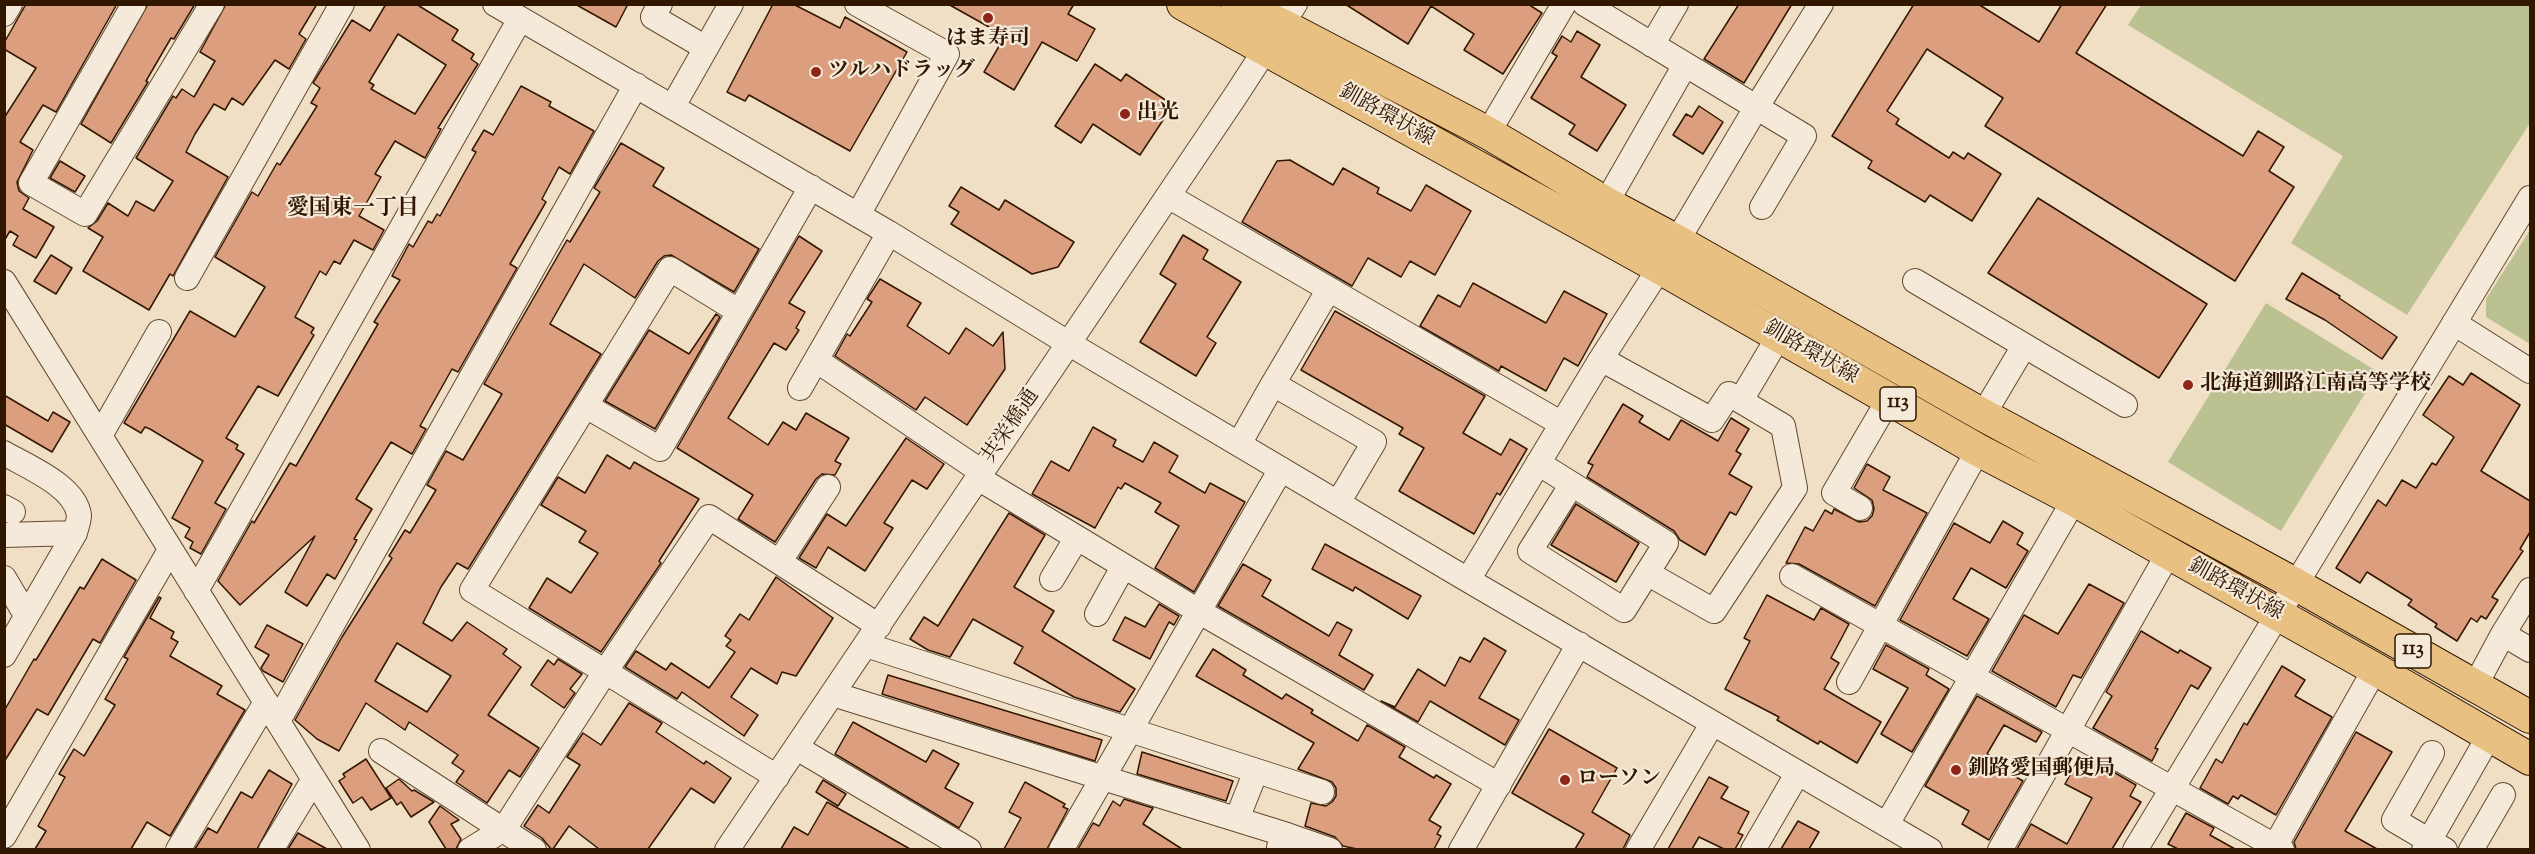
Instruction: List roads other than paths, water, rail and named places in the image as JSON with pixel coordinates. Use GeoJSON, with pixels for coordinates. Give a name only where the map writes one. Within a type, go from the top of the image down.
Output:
{"type":"FeatureCollection","features":[{"type":"Feature","properties":{"kind":"main road","name":"釧路環状線"},"geometry":{"type":"LineString","coordinates":[[1183,4],[1281,26],[1660,268],[1978,450],[2074,500],[2530,759]]}},
{"type":"Feature","properties":{"kind":"main road","name":"釧路環状線"},"geometry":{"type":"LineString","coordinates":[[1237,4],[1488,133],[1606,203],[1983,415],[2295,584],[2530,717]]}},
{"type":"Feature","properties":{"kind":"street"},"geometry":{"type":"LineString","coordinates":[[4,14],[10,4]]}},
{"type":"Feature","properties":{"kind":"street"},"geometry":{"type":"LineString","coordinates":[[134,4],[31,183],[85,214],[212,4]]}},
{"type":"Feature","properties":{"kind":"street"},"geometry":{"type":"LineString","coordinates":[[187,278],[342,4]]}},
{"type":"Feature","properties":{"kind":"street"},"geometry":{"type":"LineString","coordinates":[[495,4],[889,233],[1068,343],[1712,724],[1930,849]]}},
{"type":"Feature","properties":{"kind":"street"},"geometry":{"type":"LineString","coordinates":[[660,4],[653,17],[706,48]]}},
{"type":"Feature","properties":{"kind":"street"},"geometry":{"type":"LineString","coordinates":[[673,106],[731,4]]}},
{"type":"Feature","properties":{"kind":"street"},"geometry":{"type":"LineString","coordinates":[[1488,133],[1564,4]]}},
{"type":"Feature","properties":{"kind":"street"},"geometry":{"type":"LineString","coordinates":[[1585,4],[1804,136],[1762,207]]}},
{"type":"Feature","properties":{"kind":"street"},"geometry":{"type":"LineString","coordinates":[[1652,45],[1676,4]]}},
{"type":"Feature","properties":{"kind":"street"},"geometry":{"type":"LineString","coordinates":[[1468,580],[1601,359],[1677,241],[1821,4]]}},
{"type":"Feature","properties":{"kind":"street"},"geometry":{"type":"LineString","coordinates":[[858,215],[947,54],[873,8]]}},
{"type":"Feature","properties":{"kind":"street"},"geometry":{"type":"LineString","coordinates":[[196,591],[520,19]]}},
{"type":"Feature","properties":{"kind":"street","name":"共栄橋通"},"geometry":{"type":"LineString","coordinates":[[727,849],[1281,26]]}},
{"type":"Feature","properties":{"kind":"street"},"geometry":{"type":"LineString","coordinates":[[1606,203],[1685,65]]}},
{"type":"Feature","properties":{"kind":"street"},"geometry":{"type":"LineString","coordinates":[[178,849],[272,711],[636,85]]}},
{"type":"Feature","properties":{"kind":"street"},"geometry":{"type":"LineString","coordinates":[[586,406],[660,448],[811,187]]}},
{"type":"Feature","properties":{"kind":"street"},"geometry":{"type":"LineString","coordinates":[[1168,196],[1562,424]]}},
{"type":"Feature","properties":{"kind":"street"},"geometry":{"type":"LineString","coordinates":[[2135,849],[2530,198]]}},
{"type":"Feature","properties":{"kind":"street"},"geometry":{"type":"LineString","coordinates":[[800,388],[889,233]]}},
{"type":"Feature","properties":{"kind":"street"},"geometry":{"type":"LineString","coordinates":[[738,311],[670,269],[472,590],[777,777]]}},
{"type":"Feature","properties":{"kind":"street"},"geometry":{"type":"LineString","coordinates":[[1915,281],[2125,405]]}},
{"type":"Feature","properties":{"kind":"street"},"geometry":{"type":"LineString","coordinates":[[4,282],[358,849]]}},
{"type":"Feature","properties":{"kind":"street"},"geometry":{"type":"LineString","coordinates":[[1239,444],[1329,289]]}},
{"type":"Feature","properties":{"kind":"street"},"geometry":{"type":"LineString","coordinates":[[2454,323],[2530,371]]}},
{"type":"Feature","properties":{"kind":"street"},"geometry":{"type":"LineString","coordinates":[[101,434],[159,332]]}},
{"type":"Feature","properties":{"kind":"street"},"geometry":{"type":"LineString","coordinates":[[1741,400],[1779,336]]}},
{"type":"Feature","properties":{"kind":"street"},"geometry":{"type":"LineString","coordinates":[[1983,415],[2024,345]]}},
{"type":"Feature","properties":{"kind":"street"},"geometry":{"type":"LineString","coordinates":[[1601,359],[1712,420],[1729,394],[1783,426],[1795,488],[1714,611],[1647,573]]}},
{"type":"Feature","properties":{"kind":"street"},"geometry":{"type":"LineString","coordinates":[[816,360],[1076,539],[1499,785]]}},
{"type":"Feature","properties":{"kind":"street"},"geometry":{"type":"LineString","coordinates":[[1273,384],[1374,442],[1338,503]]}},
{"type":"Feature","properties":{"kind":"street"},"geometry":{"type":"LineString","coordinates":[[1860,508],[1834,493],[1888,399]]}},
{"type":"Feature","properties":{"kind":"street"},"geometry":{"type":"LineString","coordinates":[[1849,682],[1978,450]]}},
{"type":"Feature","properties":{"kind":"street"},"geometry":{"type":"LineString","coordinates":[[4,453],[66,490],[74,500],[79,517],[75,533],[7,647]]}},
{"type":"Feature","properties":{"kind":"street"},"geometry":{"type":"LineString","coordinates":[[1538,463],[1572,484],[1666,543],[1624,610],[1530,551],[1572,484]]}},
{"type":"Feature","properties":{"kind":"street"},"geometry":{"type":"LineString","coordinates":[[1060,849],[1200,612],[1281,469]]}},
{"type":"Feature","properties":{"kind":"street"},"geometry":{"type":"LineString","coordinates":[[780,561],[828,487]]}},
{"type":"Feature","properties":{"kind":"street"},"geometry":{"type":"LineString","coordinates":[[1887,824],[2074,500]]}},
{"type":"Feature","properties":{"kind":"street"},"geometry":{"type":"LineString","coordinates":[[470,849],[504,829],[605,672],[710,517],[780,561],[872,635],[1129,730],[1322,792]]}},
{"type":"Feature","properties":{"kind":"street"},"geometry":{"type":"LineString","coordinates":[[4,535],[75,533]]}},
{"type":"Feature","properties":{"kind":"street"},"geometry":{"type":"LineString","coordinates":[[1052,579],[1076,539]]}},
{"type":"Feature","properties":{"kind":"street"},"geometry":{"type":"LineString","coordinates":[[4,836],[170,549]]}},
{"type":"Feature","properties":{"kind":"street"},"geometry":{"type":"LineString","coordinates":[[2000,849],[2168,554]]}},
{"type":"Feature","properties":{"kind":"street"},"geometry":{"type":"LineString","coordinates":[[1097,615],[1123,567]]}},
{"type":"Feature","properties":{"kind":"street"},"geometry":{"type":"LineString","coordinates":[[1792,576],[2277,848],[2375,669]]}},
{"type":"Feature","properties":{"kind":"street"},"geometry":{"type":"LineString","coordinates":[[4,578],[26,615]]}},
{"type":"Feature","properties":{"kind":"street"},"geometry":{"type":"LineString","coordinates":[[2475,686],[2530,590]]}},
{"type":"Feature","properties":{"kind":"street"},"geometry":{"type":"LineString","coordinates":[[2503,634],[2530,650]]}},
{"type":"Feature","properties":{"kind":"street"},"geometry":{"type":"LineString","coordinates":[[1461,849],[1580,644]]}},
{"type":"Feature","properties":{"kind":"street"},"geometry":{"type":"LineString","coordinates":[[833,694],[1238,819],[1282,842],[1330,849]]}},
{"type":"Feature","properties":{"kind":"street"},"geometry":{"type":"LineString","coordinates":[[1638,849],[1712,724]]}},
{"type":"Feature","properties":{"kind":"street"},"geometry":{"type":"LineString","coordinates":[[2432,753],[2394,820],[2433,846],[2489,736]]}},
{"type":"Feature","properties":{"kind":"street"},"geometry":{"type":"LineString","coordinates":[[797,748],[969,849]]}},
{"type":"Feature","properties":{"kind":"street"},"geometry":{"type":"LineString","coordinates":[[381,751],[534,849]]}},
{"type":"Feature","properties":{"kind":"street"},"geometry":{"type":"LineString","coordinates":[[1238,819],[1257,771]]}},
{"type":"Feature","properties":{"kind":"street"},"geometry":{"type":"LineString","coordinates":[[1753,849],[1797,774]]}},
{"type":"Feature","properties":{"kind":"street"},"geometry":{"type":"LineString","coordinates":[[271,849],[314,779]]}},
{"type":"Feature","properties":{"kind":"street"},"geometry":{"type":"LineString","coordinates":[[2471,849],[2503,795]]}},
{"type":"Feature","properties":{"kind":"place","name":"はま寿司"},"geometry":{"type":"Point","coordinates":[988,18]}},
{"type":"Feature","properties":{"kind":"place","name":"ツルハドラッグ"},"geometry":{"type":"Point","coordinates":[816,72]}},
{"type":"Feature","properties":{"kind":"place","name":"出光"},"geometry":{"type":"Point","coordinates":[1125,114]}},
{"type":"Feature","properties":{"kind":"place","name":"北海道釧路江南高等学校"},"geometry":{"type":"Point","coordinates":[2188,385]}},
{"type":"Feature","properties":{"kind":"place","name":"釧路愛国郵便局"},"geometry":{"type":"Point","coordinates":[1956,770]}},
{"type":"Feature","properties":{"kind":"place","name":"ローソン"},"geometry":{"type":"Point","coordinates":[1565,780]}},
{"type":"Feature","properties":{"kind":"district","name":"愛国東一丁目"},"geometry":{"type":"Point","coordinates":[353,210]}}]}
